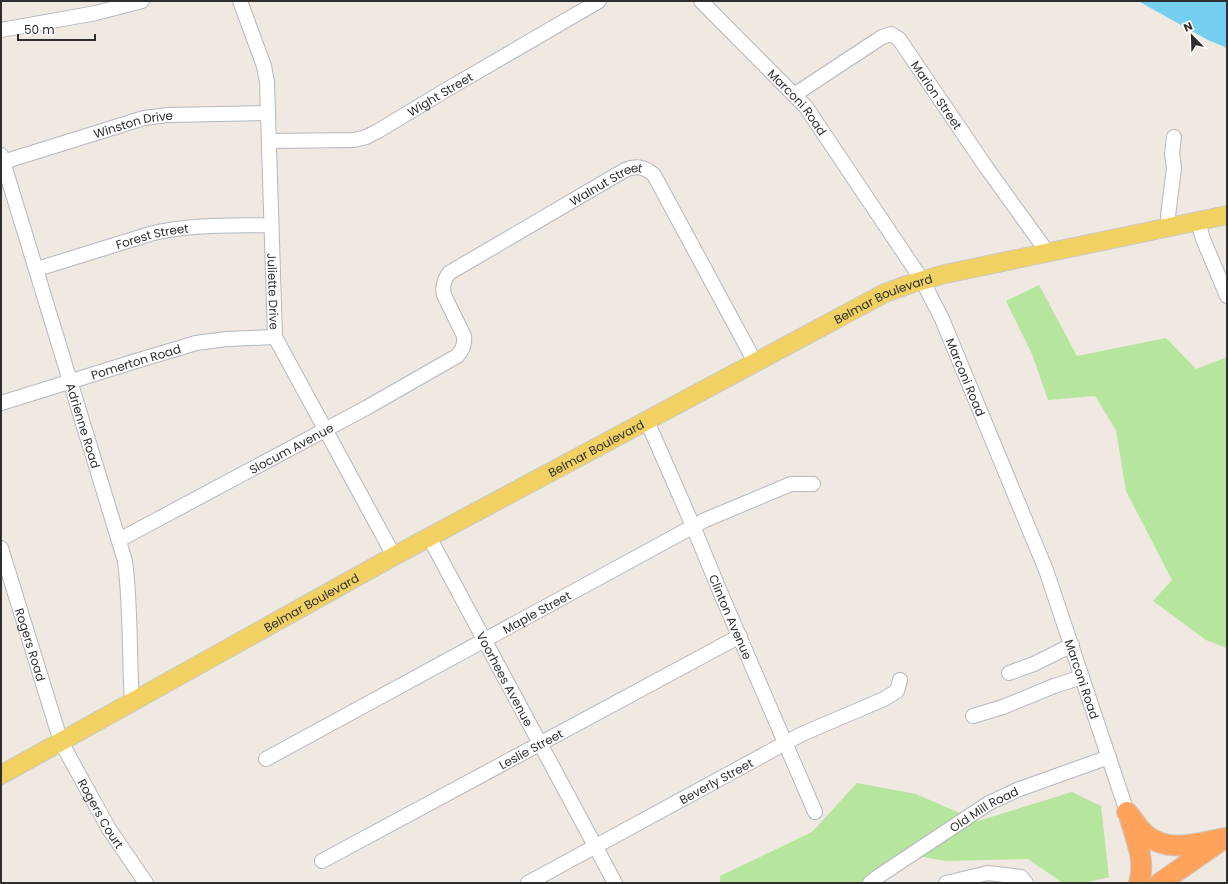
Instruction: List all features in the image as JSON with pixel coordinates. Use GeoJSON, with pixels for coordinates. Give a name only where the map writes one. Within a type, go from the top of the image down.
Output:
{"type":"FeatureCollection","features":[{"type":"Feature","properties":{"kind":"highway"},"geometry":{"type":"LineString","coordinates":[[1128,812],[1145,834],[1164,844],[1178,847],[1226,838]]}},
{"type":"Feature","properties":{"kind":"highway"},"geometry":{"type":"LineString","coordinates":[[1128,812],[1141,858],[1141,876],[1139,883]]}},
{"type":"Feature","properties":{"kind":"highway"},"geometry":{"type":"LineString","coordinates":[[1160,883],[1226,838]]}},
{"type":"Feature","properties":{"kind":"main road","name":"Belmar Boulevard"},"geometry":{"type":"LineString","coordinates":[[1,775],[394,556],[885,293],[922,280],[953,273],[1227,216]]}},
{"type":"Feature","properties":{"kind":"street"},"geometry":{"type":"LineString","coordinates":[[1,30],[96,12],[142,1]]}},
{"type":"Feature","properties":{"kind":"street","name":"Juliette Drive"},"geometry":{"type":"LineString","coordinates":[[240,1],[264,66],[267,82],[275,337],[394,556]]}},
{"type":"Feature","properties":{"kind":"street","name":"Wight Street"},"geometry":{"type":"LineString","coordinates":[[269,141],[354,140],[378,132],[446,90],[599,1]]}},
{"type":"Feature","properties":{"kind":"street","name":"Marconi Road"},"geometry":{"type":"LineString","coordinates":[[702,1],[794,95],[815,120],[922,280],[942,319],[994,447],[1036,544],[1072,645],[1128,812]]}},
{"type":"Feature","properties":{"kind":"street","name":"Marion Street"},"geometry":{"type":"LineString","coordinates":[[794,95],[882,37],[891,34],[899,38],[986,167],[1048,253]]}},
{"type":"Feature","properties":{"kind":"street","name":"Winston Drive"},"geometry":{"type":"LineString","coordinates":[[2,159],[144,118],[168,115],[268,113]]}},
{"type":"Feature","properties":{"kind":"street"},"geometry":{"type":"LineString","coordinates":[[1170,227],[1168,216],[1174,168],[1172,154],[1174,137]]}},
{"type":"Feature","properties":{"kind":"street","name":"Adrienne Road"},"geometry":{"type":"LineString","coordinates":[[2,159],[37,269],[125,561],[132,702]]}},
{"type":"Feature","properties":{"kind":"street","name":"Walnut Street"},"geometry":{"type":"LineString","coordinates":[[461,353],[464,346],[464,336],[444,295],[444,282],[449,273],[625,170],[632,167],[639,167],[646,168],[654,175],[755,362]]}},
{"type":"Feature","properties":{"kind":"street"},"geometry":{"type":"LineString","coordinates":[[1198,222],[1203,239],[1227,296]]}},
{"type":"Feature","properties":{"kind":"street","name":"Forest Street"},"geometry":{"type":"LineString","coordinates":[[37,269],[166,230],[186,228],[271,226]]}},
{"type":"Feature","properties":{"kind":"street","name":"Pomerton Road"},"geometry":{"type":"LineString","coordinates":[[1,403],[196,343],[227,339],[275,337]]}},
{"type":"Feature","properties":{"kind":"street","name":"Slocum Avenue"},"geometry":{"type":"LineString","coordinates":[[119,540],[325,429],[461,353]]}},
{"type":"Feature","properties":{"kind":"street","name":"Clinton Avenue"},"geometry":{"type":"LineString","coordinates":[[647,421],[816,812]]}},
{"type":"Feature","properties":{"kind":"street","name":"Maple Street"},"geometry":{"type":"LineString","coordinates":[[266,759],[693,526],[791,484],[813,484]]}},
{"type":"Feature","properties":{"kind":"street","name":"Voorhees Avenue"},"geometry":{"type":"LineString","coordinates":[[429,537],[615,883]]}},
{"type":"Feature","properties":{"kind":"street","name":"Rogers Road"},"geometry":{"type":"LineString","coordinates":[[1,548],[61,742]]}},
{"type":"Feature","properties":{"kind":"street","name":"Leslie Street"},"geometry":{"type":"LineString","coordinates":[[322,861],[740,636]]}},
{"type":"Feature","properties":{"kind":"street"},"geometry":{"type":"LineString","coordinates":[[1009,673],[1034,664],[1072,645]]}},
{"type":"Feature","properties":{"kind":"street"},"geometry":{"type":"LineString","coordinates":[[973,716],[1003,707],[1054,686],[1082,677]]}},
{"type":"Feature","properties":{"kind":"street","name":"Beverly Street"},"geometry":{"type":"LineString","coordinates":[[528,883],[802,734],[884,699],[897,691],[900,680]]}},
{"type":"Feature","properties":{"kind":"street","name":"Rogers Court"},"geometry":{"type":"LineString","coordinates":[[61,742],[109,829],[146,883]]}},
{"type":"Feature","properties":{"kind":"street","name":"Old Mill Road"},"geometry":{"type":"LineString","coordinates":[[870,883],[989,803],[1016,790],[1109,757]]}},
{"type":"Feature","properties":{"kind":"street"},"geometry":{"type":"LineString","coordinates":[[946,883],[988,873],[1021,877],[1026,883]]}},
{"type":"Feature","properties":{"kind":"green space"},"geometry":{"type":"Polygon","coordinates":[[[1039,285],[1077,356],[1166,338],[1196,369],[1227,357],[1227,648],[1206,640],[1153,601],[1172,580],[1126,491],[1116,430],[1095,396],[1048,400],[1032,354],[1006,301],[1039,285]]]}},
{"type":"Feature","properties":{"kind":"green space"},"geometry":{"type":"Polygon","coordinates":[[[857,783],[916,794],[978,821],[1072,792],[1101,806],[1109,877],[1085,883],[1063,883],[1028,859],[945,861],[918,856],[882,883],[720,883],[720,876],[812,832],[857,783]]]}},
{"type":"Feature","properties":{"kind":"water"},"geometry":{"type":"Polygon","coordinates":[[[1138,1],[1227,1],[1227,48],[1208,40],[1138,1]]]}}]}
